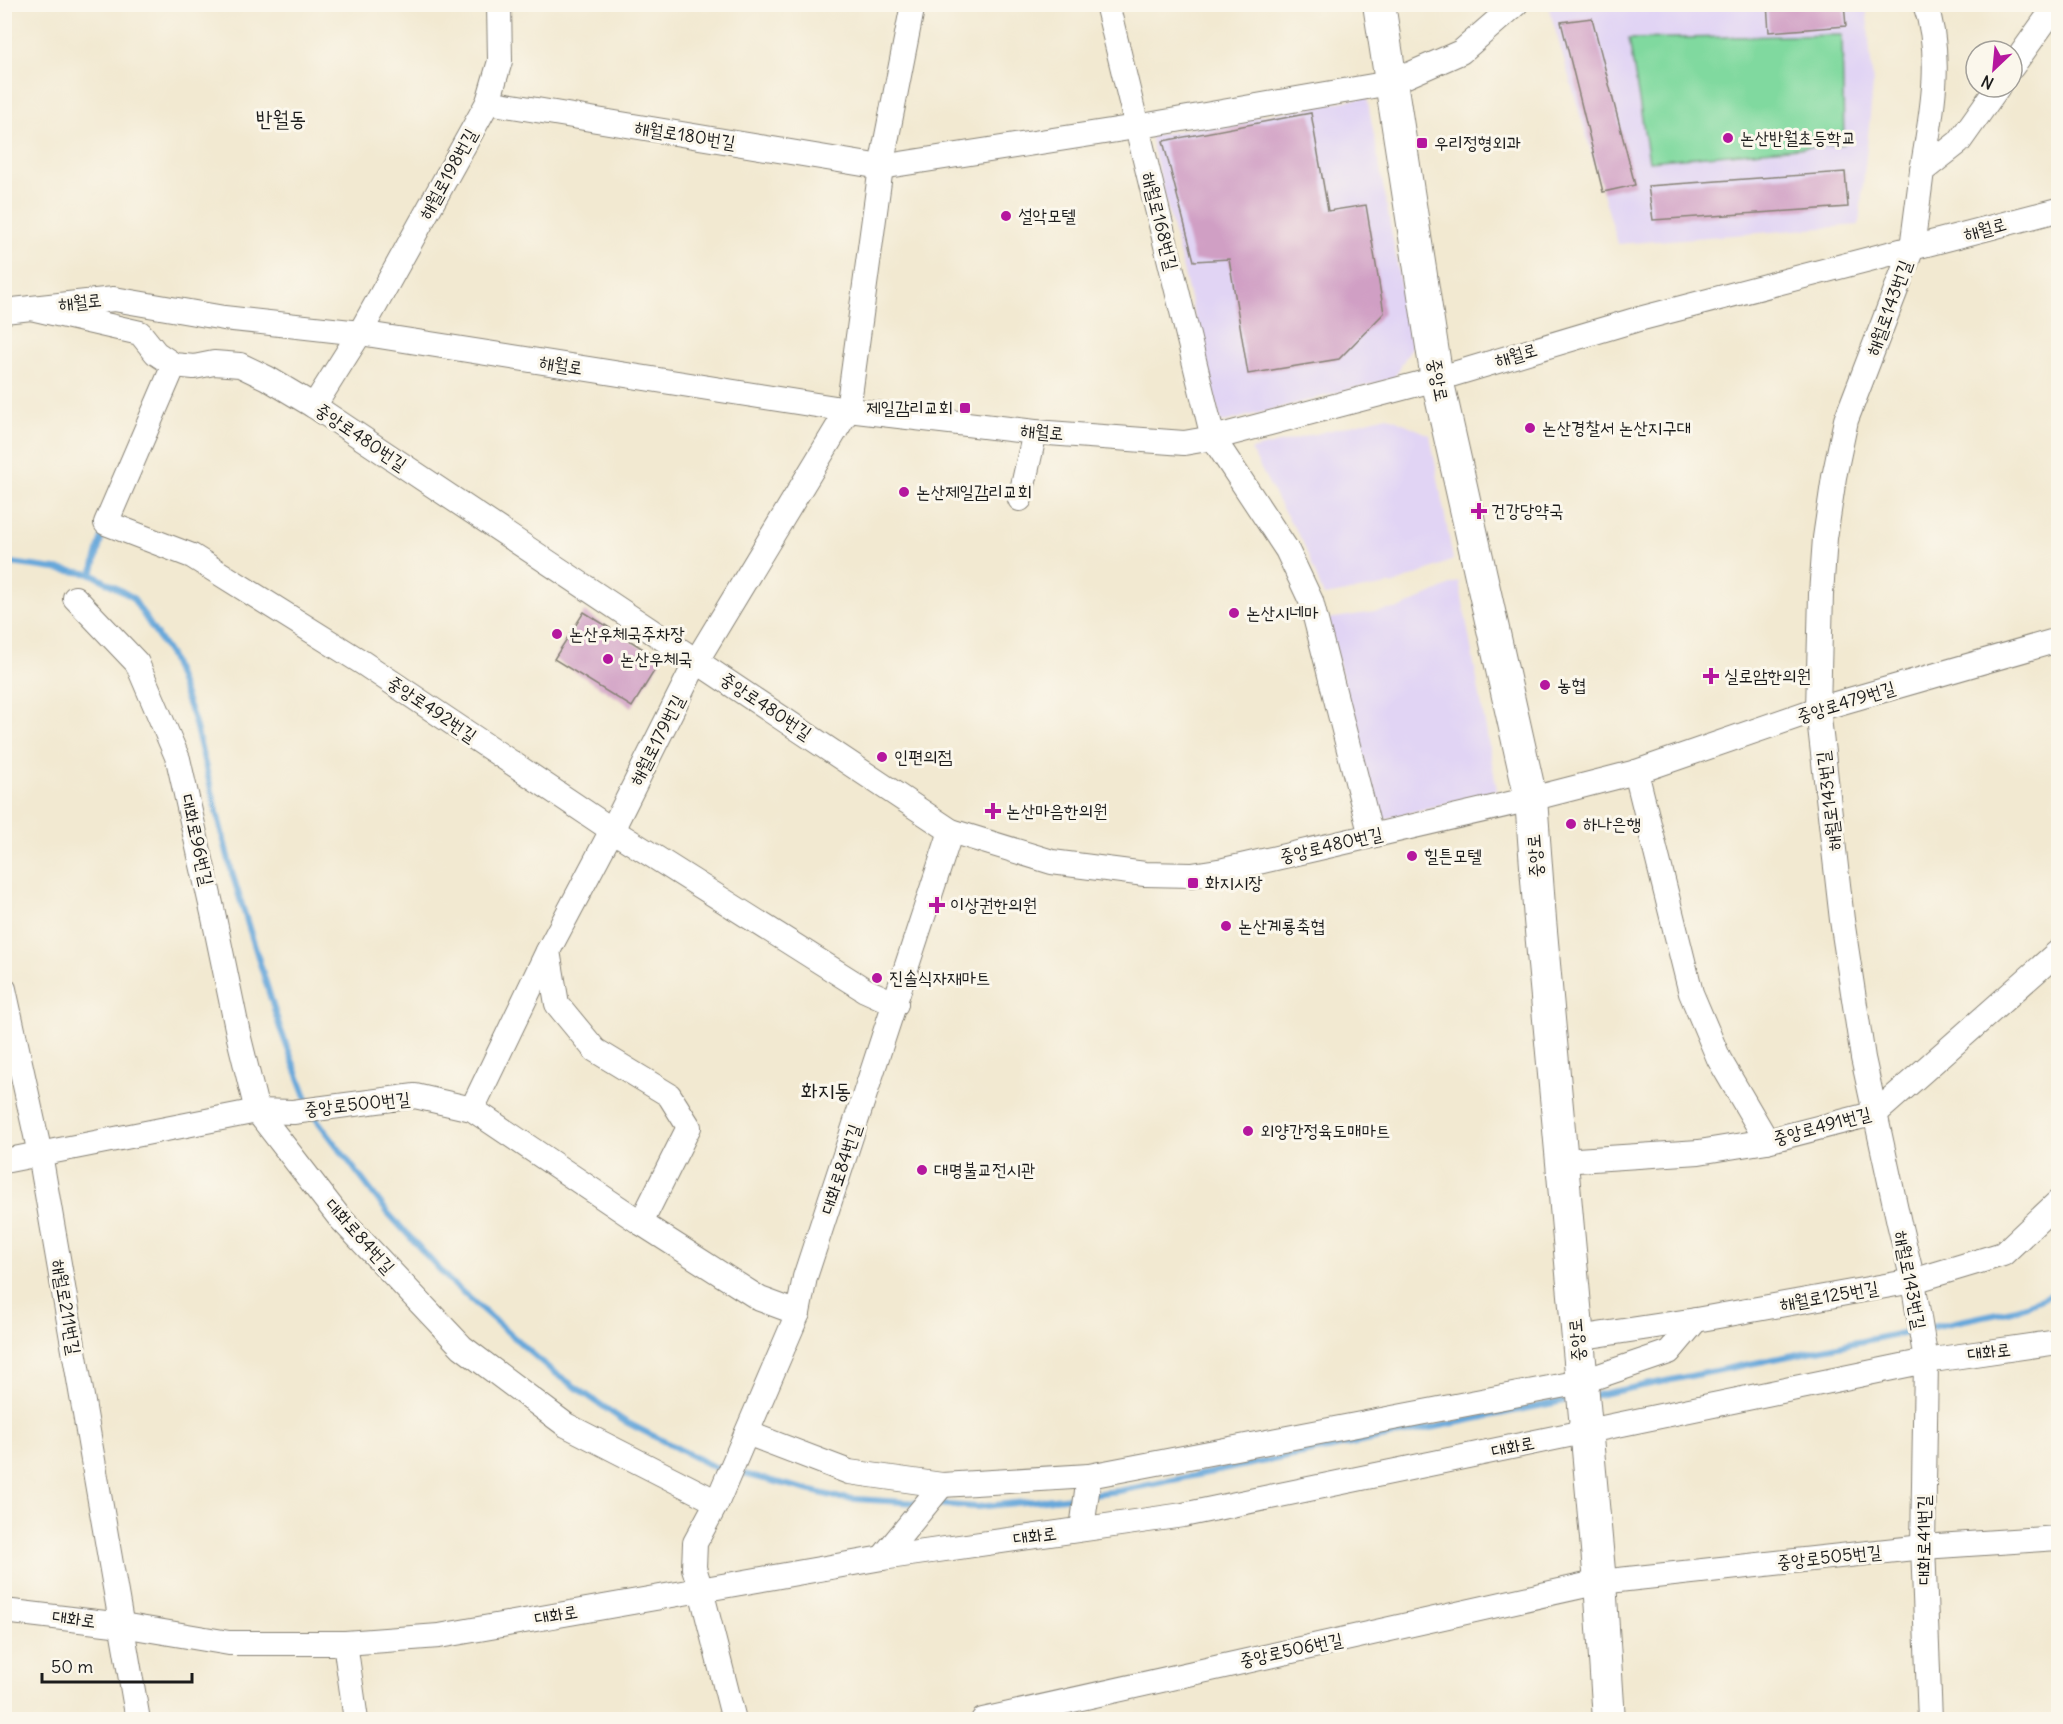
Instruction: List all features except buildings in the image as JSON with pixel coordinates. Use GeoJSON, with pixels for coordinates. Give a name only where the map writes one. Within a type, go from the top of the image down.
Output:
{"type":"FeatureCollection","features":[{"type":"Feature","properties":{"kind":"main road","name":"중앙로"},"geometry":{"type":"LineString","coordinates":[[1378,4],[1437,379],[1531,799],[1600,1582],[1609,1719]]}},
{"type":"Feature","properties":{"kind":"street"},"geometry":{"type":"LineString","coordinates":[[486,4],[485,61],[488,102]]}},
{"type":"Feature","properties":{"kind":"street","name":"해월로198번길"},"geometry":{"type":"LineString","coordinates":[[314,406],[360,333],[488,102],[500,62],[499,4]]}},
{"type":"Feature","properties":{"kind":"street"},"geometry":{"type":"LineString","coordinates":[[488,102],[508,66],[511,4]]}},
{"type":"Feature","properties":{"kind":"street"},"geometry":{"type":"LineString","coordinates":[[848,410],[881,167],[913,4]]}},
{"type":"Feature","properties":{"kind":"street","name":"해월로168번길"},"geometry":{"type":"LineString","coordinates":[[1107,4],[1213,438],[1287,550],[1311,601],[1371,836]]}},
{"type":"Feature","properties":{"kind":"street","name":"해월로180번길"},"geometry":{"type":"LineString","coordinates":[[488,102],[881,167],[1136,127],[1390,83],[1461,52],[1516,4]]}},
{"type":"Feature","properties":{"kind":"street","name":"해월로143번길"},"geometry":{"type":"LineString","coordinates":[[1922,1338],[1913,1281],[1863,1058],[1842,920],[1818,709],[1821,594],[1825,538],[1834,477],[1846,420],[1911,248],[1934,94],[1932,24],[1925,4]]}},
{"type":"Feature","properties":{"kind":"street"},"geometry":{"type":"LineString","coordinates":[[2024,50],[2057,4]]}},
{"type":"Feature","properties":{"kind":"street"},"geometry":{"type":"LineString","coordinates":[[1922,171],[1959,142],[1989,99]]}},
{"type":"Feature","properties":{"kind":"street","name":"해월로"},"geometry":{"type":"LineString","coordinates":[[4,311],[114,299],[224,318],[360,333],[848,410],[1035,432],[1184,443],[1213,438],[1437,379],[1635,320],[2058,210]]}},
{"type":"Feature","properties":{"kind":"street"},"geometry":{"type":"LineString","coordinates":[[140,333],[147,305]]}},
{"type":"Feature","properties":{"kind":"street"},"geometry":{"type":"LineString","coordinates":[[31,308],[140,333],[156,353],[174,365]]}},
{"type":"Feature","properties":{"kind":"street","name":"중앙로480번길"},"geometry":{"type":"LineString","coordinates":[[174,365],[194,367],[214,363],[240,365],[314,406],[659,637],[698,660],[951,831],[1052,862],[1144,874],[1192,875],[1224,870],[1531,799]]}},
{"type":"Feature","properties":{"kind":"street","name":"중앙로492번길"},"geometry":{"type":"LineString","coordinates":[[174,365],[106,523],[192,556],[363,663],[612,830],[866,990],[896,1004]]}},
{"type":"Feature","properties":{"kind":"street","name":"해월로179번길"},"geometry":{"type":"LineString","coordinates":[[472,1110],[548,951],[698,660],[848,410]]}},
{"type":"Feature","properties":{"kind":"street"},"geometry":{"type":"LineString","coordinates":[[1020,499],[1035,432]]}},
{"type":"Feature","properties":{"kind":"street","name":"대화로96번길"},"geometry":{"type":"LineString","coordinates":[[75,598],[137,663],[178,759],[213,913],[238,1038],[257,1111]]}},
{"type":"Feature","properties":{"kind":"street","name":"중앙로479번길"},"geometry":{"type":"LineString","coordinates":[[1531,799],[1636,772],[1818,709],[2058,640]]}},
{"type":"Feature","properties":{"kind":"street"},"geometry":{"type":"LineString","coordinates":[[1636,772],[1691,993],[1719,1059],[1767,1141]]}},
{"type":"Feature","properties":{"kind":"street","name":"대화로84번길"},"geometry":{"type":"LineString","coordinates":[[734,1719],[694,1568],[695,1543],[721,1492],[798,1313],[805,1277],[951,831]]}},
{"type":"Feature","properties":{"kind":"street"},"geometry":{"type":"LineString","coordinates":[[548,951],[557,1004],[595,1050],[669,1095],[689,1127],[641,1223]]}},
{"type":"Feature","properties":{"kind":"street","name":"중앙로491번길"},"geometry":{"type":"LineString","coordinates":[[1562,1161],[1699,1152],[1767,1141],[1876,1113],[2058,952]]}},
{"type":"Feature","properties":{"kind":"street","name":"해월로211번길"},"geometry":{"type":"LineString","coordinates":[[4,989],[40,1154],[138,1719]]}},
{"type":"Feature","properties":{"kind":"street","name":"중앙로500번길"},"geometry":{"type":"LineString","coordinates":[[4,1161],[257,1111],[293,1112],[415,1096],[472,1110],[760,1299],[798,1313]]}},
{"type":"Feature","properties":{"kind":"street","name":"대화로84번길"},"geometry":{"type":"LineString","coordinates":[[257,1111],[339,1217],[462,1347],[566,1425],[721,1492]]}},
{"type":"Feature","properties":{"kind":"street","name":"해월로125번길"},"geometry":{"type":"LineString","coordinates":[[1577,1338],[1696,1320],[1913,1281],[2003,1254],[2058,1202]]}},
{"type":"Feature","properties":{"kind":"street"},"geometry":{"type":"LineString","coordinates":[[747,1433],[849,1472],[942,1485],[1089,1476],[1581,1382],[1669,1352],[1696,1320]]}},
{"type":"Feature","properties":{"kind":"street","name":"대화로"},"geometry":{"type":"LineString","coordinates":[[4,1611],[122,1625],[229,1643],[345,1643],[440,1636],[882,1558],[1183,1515],[1587,1431],[1922,1338],[2058,1342]]}},
{"type":"Feature","properties":{"kind":"street","name":"대화로41번길"},"geometry":{"type":"LineString","coordinates":[[1922,1338],[1923,1547],[1929,1719]]}},
{"type":"Feature","properties":{"kind":"street"},"geometry":{"type":"LineString","coordinates":[[1082,1529],[1089,1476]]}},
{"type":"Feature","properties":{"kind":"street"},"geometry":{"type":"LineString","coordinates":[[882,1558],[942,1485]]}},
{"type":"Feature","properties":{"kind":"street","name":"중앙로505번길"},"geometry":{"type":"LineString","coordinates":[[1600,1582],[1923,1547],[2058,1538]]}},
{"type":"Feature","properties":{"kind":"street","name":"중앙로506번길"},"geometry":{"type":"LineString","coordinates":[[983,1719],[1600,1582]]}},
{"type":"Feature","properties":{"kind":"street"},"geometry":{"type":"LineString","coordinates":[[345,1643],[356,1719]]}},
{"type":"Feature","properties":{"kind":"shaded area","name":"논산반월초등학교"},"geometry":{"type":"Polygon","coordinates":[[[1548,5],[1866,5],[1873,85],[1859,225],[1618,244],[1548,5]]]}},
{"type":"Feature","properties":{"kind":"shaded area"},"geometry":{"type":"Polygon","coordinates":[[[1367,97],[1412,346],[1394,378],[1221,423],[1150,136],[1367,97]]]}},
{"type":"Feature","properties":{"kind":"shaded area"},"geometry":{"type":"Polygon","coordinates":[[[1387,416],[1430,435],[1453,560],[1394,584],[1324,596],[1302,540],[1280,505],[1251,450],[1387,416]]]}},
{"type":"Feature","properties":{"kind":"shaded area"},"geometry":{"type":"Polygon","coordinates":[[[1459,581],[1497,790],[1377,821],[1328,619],[1401,608],[1459,581]]]}},
{"type":"Feature","properties":{"kind":"green space"},"geometry":{"type":"Polygon","coordinates":[[[1842,35],[1844,144],[1649,161],[1629,39],[1842,35]]]}},
{"type":"Feature","properties":{"kind":"waterway"},"geometry":{"type":"LineString","coordinates":[[92,574],[102,536]]}},
{"type":"Feature","properties":{"kind":"waterway"},"geometry":{"type":"LineString","coordinates":[[4,562],[92,574],[132,597],[171,657],[194,720],[232,873],[280,1028],[309,1104]]}},
{"type":"Feature","properties":{"kind":"waterway"},"geometry":{"type":"LineString","coordinates":[[314,1116],[388,1213],[451,1282],[551,1370],[624,1421],[714,1467],[726,1470]]}},
{"type":"Feature","properties":{"kind":"waterway"},"geometry":{"type":"LineString","coordinates":[[1927,1328],[2017,1309],[2058,1292]]}},
{"type":"Feature","properties":{"kind":"waterway"},"geometry":{"type":"LineString","coordinates":[[1592,1396],[1917,1330]]}},
{"type":"Feature","properties":{"kind":"waterway"},"geometry":{"type":"LineString","coordinates":[[1092,1494],[1119,1491],[1573,1399]]}},
{"type":"Feature","properties":{"kind":"waterway"},"geometry":{"type":"LineString","coordinates":[[736,1472],[840,1498],[917,1503]]}},
{"type":"Feature","properties":{"kind":"waterway"},"geometry":{"type":"LineString","coordinates":[[933,1504],[977,1507],[1082,1496]]}},
{"type":"Feature","properties":{"kind":"place","name":"논산반월초등학교"},"geometry":{"type":"Point","coordinates":[1728,138]}},
{"type":"Feature","properties":{"kind":"place","name":"우리정형외과"},"geometry":{"type":"Point","coordinates":[1422,143]}},
{"type":"Feature","properties":{"kind":"place","name":"설악모텔"},"geometry":{"type":"Point","coordinates":[1006,216]}},
{"type":"Feature","properties":{"kind":"place","name":"제일감리교회"},"geometry":{"type":"Point","coordinates":[965,408]}},
{"type":"Feature","properties":{"kind":"place","name":"논산경찰서 논산지구대"},"geometry":{"type":"Point","coordinates":[1530,428]}},
{"type":"Feature","properties":{"kind":"place","name":"논산제일감리교회"},"geometry":{"type":"Point","coordinates":[904,492]}},
{"type":"Feature","properties":{"kind":"place","name":"건강당약국"},"geometry":{"type":"Point","coordinates":[1479,511]}},
{"type":"Feature","properties":{"kind":"place","name":"논산시네마"},"geometry":{"type":"Point","coordinates":[1234,613]}},
{"type":"Feature","properties":{"kind":"place","name":"논산우체국주차장"},"geometry":{"type":"Point","coordinates":[557,634]}},
{"type":"Feature","properties":{"kind":"place","name":"논산우체국"},"geometry":{"type":"Point","coordinates":[608,659]}},
{"type":"Feature","properties":{"kind":"place","name":"실로암한의원"},"geometry":{"type":"Point","coordinates":[1711,676]}},
{"type":"Feature","properties":{"kind":"place","name":"농협"},"geometry":{"type":"Point","coordinates":[1545,685]}},
{"type":"Feature","properties":{"kind":"place","name":"인편의점"},"geometry":{"type":"Point","coordinates":[882,757]}},
{"type":"Feature","properties":{"kind":"place","name":"논산마음한의원"},"geometry":{"type":"Point","coordinates":[993,811]}},
{"type":"Feature","properties":{"kind":"place","name":"하나은행"},"geometry":{"type":"Point","coordinates":[1571,824]}},
{"type":"Feature","properties":{"kind":"place","name":"힐튼모텔"},"geometry":{"type":"Point","coordinates":[1412,856]}},
{"type":"Feature","properties":{"kind":"place","name":"화지시장"},"geometry":{"type":"Point","coordinates":[1193,883]}},
{"type":"Feature","properties":{"kind":"place","name":"이상권한의원"},"geometry":{"type":"Point","coordinates":[937,905]}},
{"type":"Feature","properties":{"kind":"place","name":"논산계룡축협"},"geometry":{"type":"Point","coordinates":[1226,926]}},
{"type":"Feature","properties":{"kind":"place","name":"진솔식자재마트"},"geometry":{"type":"Point","coordinates":[877,978]}},
{"type":"Feature","properties":{"kind":"place","name":"외양간정육도매마트"},"geometry":{"type":"Point","coordinates":[1248,1131]}},
{"type":"Feature","properties":{"kind":"place","name":"대명불교전시관"},"geometry":{"type":"Point","coordinates":[922,1170]}},
{"type":"Feature","properties":{"kind":"district","name":"반월동"},"geometry":{"type":"Point","coordinates":[281,119]}},
{"type":"Feature","properties":{"kind":"district","name":"화지동"},"geometry":{"type":"Point","coordinates":[826,1091]}}]}
